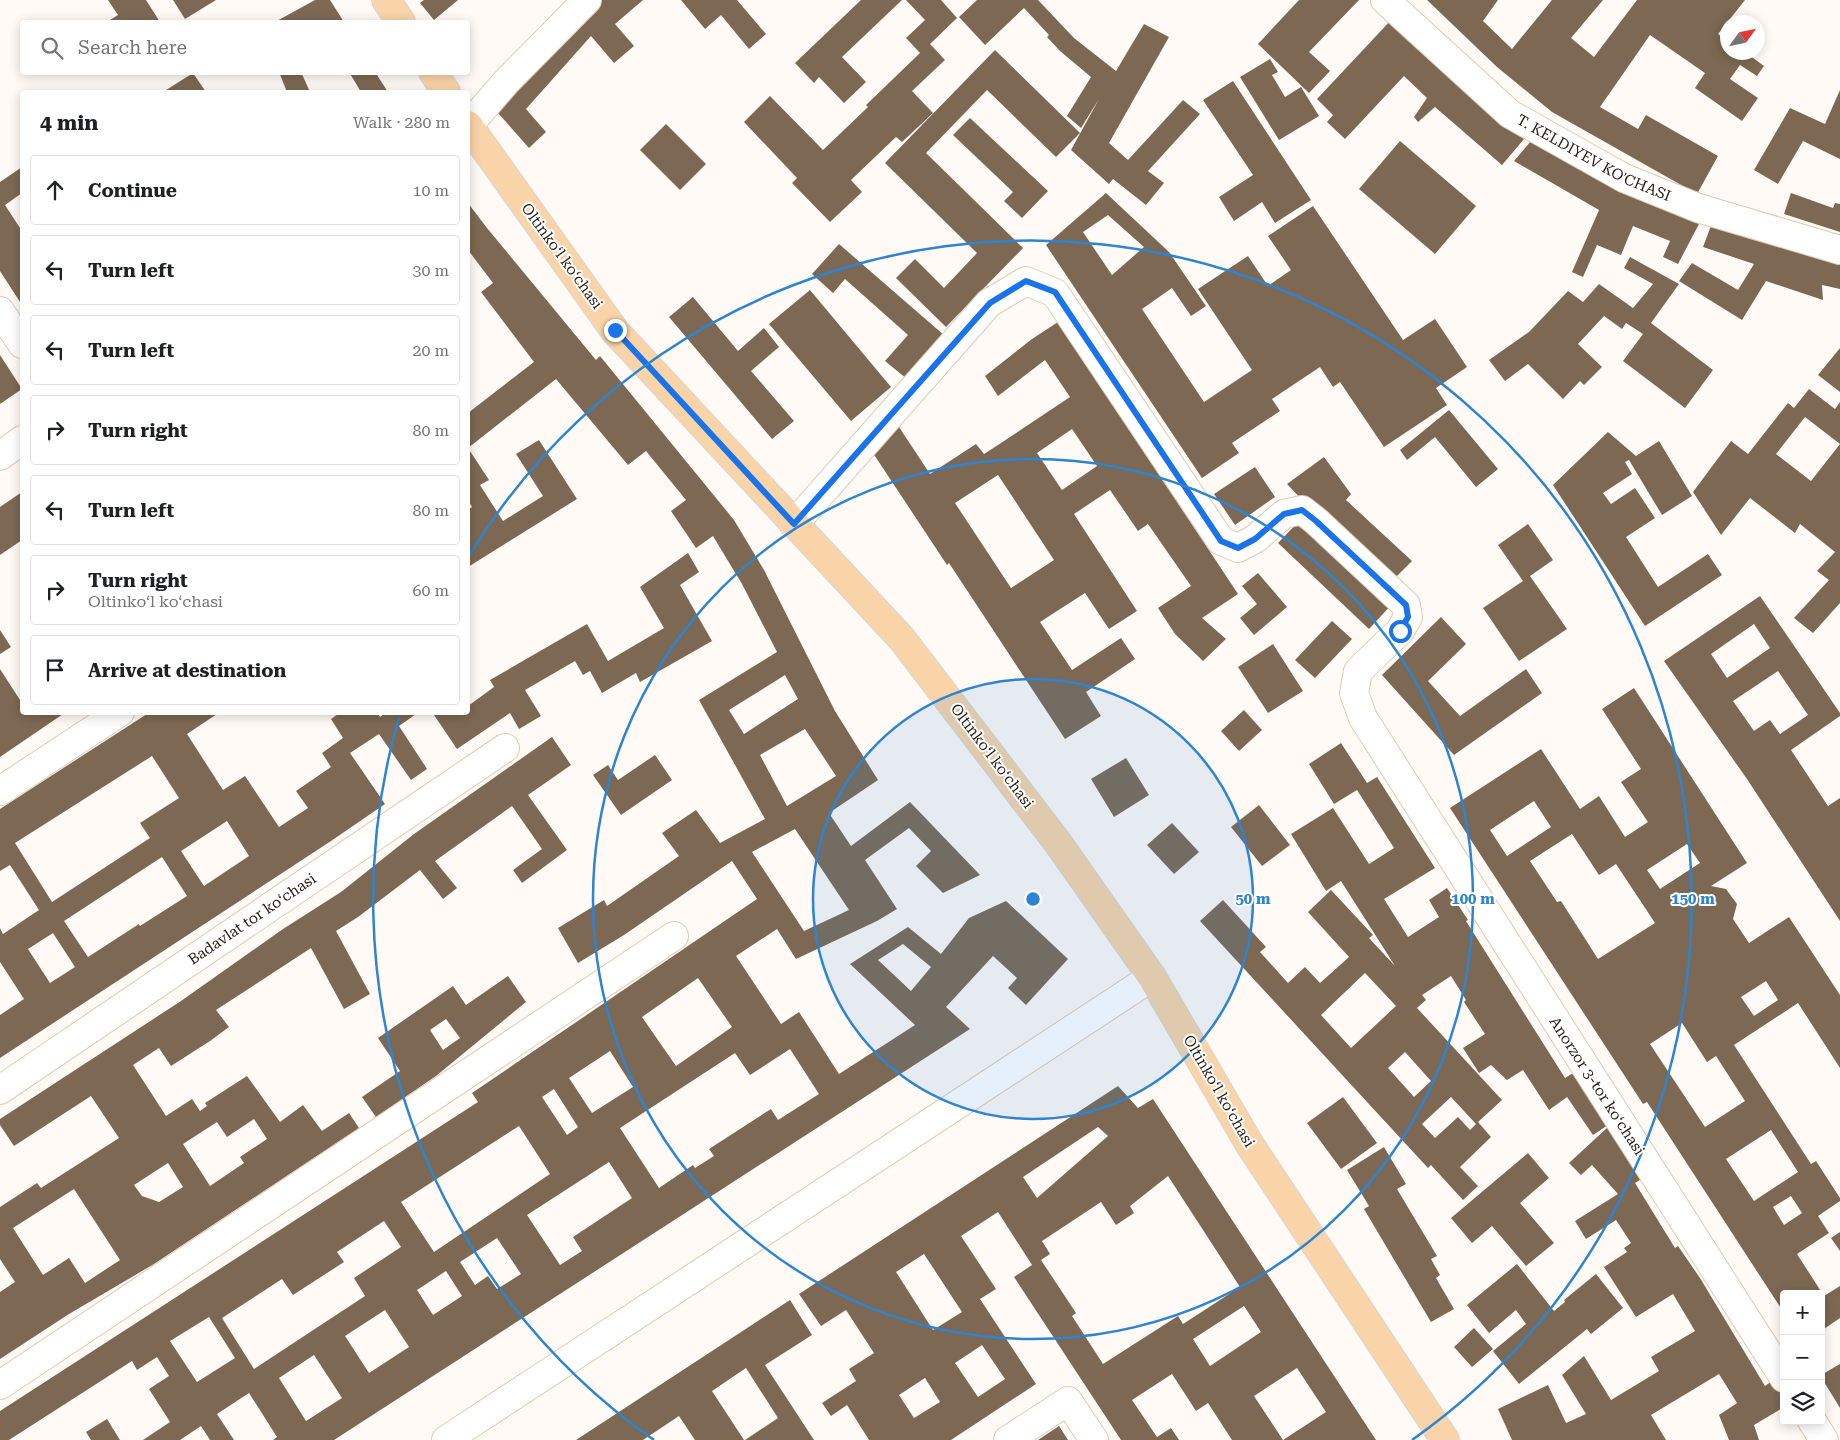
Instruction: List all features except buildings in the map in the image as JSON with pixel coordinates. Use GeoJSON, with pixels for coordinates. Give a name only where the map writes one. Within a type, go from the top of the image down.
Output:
{"type":"FeatureCollection","features":[{"type":"Feature","properties":{"kind":"main road"},"geometry":{"type":"LineString","coordinates":[[386,0],[400,20]]}},
{"type":"Feature","properties":{"kind":"main road"},"geometry":{"type":"LineString","coordinates":[[435,75],[445,90]]}},
{"type":"Feature","properties":{"kind":"main road","name":"Oltinkoʻl koʻchasi"},"geometry":{"type":"LineString","coordinates":[[470,129],[615,330],[902,638],[1058,843],[1152,977],[1250,1145],[1445,1440]]}},
{"type":"Feature","properties":{"kind":"street"},"geometry":{"type":"LineString","coordinates":[[470,124],[506,82],[587,0]]}},
{"type":"Feature","properties":{"kind":"street","name":"T. KELDIYEV KO'CHASI"},"geometry":{"type":"LineString","coordinates":[[1385,0],[1510,114],[1624,178],[1698,208],[1840,250]]}},
{"type":"Feature","properties":{"kind":"street","name":"Anorzor 3-tor koʻchasi"},"geometry":{"type":"LineString","coordinates":[[794,524],[990,303],[1026,281],[1055,292],[1221,541],[1238,548],[1255,539],[1284,514],[1302,510],[1406,605],[1408,617],[1400,631],[1358,672],[1354,693],[1363,718],[1780,1372]]}},
{"type":"Feature","properties":{"kind":"street"},"geometry":{"type":"LineString","coordinates":[[0,311],[20,341]]}},
{"type":"Feature","properties":{"kind":"street"},"geometry":{"type":"LineString","coordinates":[[0,456],[20,441]]}},
{"type":"Feature","properties":{"kind":"street"},"geometry":{"type":"LineString","coordinates":[[0,791],[115,715]]}},
{"type":"Feature","properties":{"kind":"street","name":"Badavlat tor koʻchasi"},"geometry":{"type":"LineString","coordinates":[[0,1090],[505,748]]}},
{"type":"Feature","properties":{"kind":"street"},"geometry":{"type":"LineString","coordinates":[[0,1385],[674,936]]}},
{"type":"Feature","properties":{"kind":"street"},"geometry":{"type":"LineString","coordinates":[[446,1440],[1152,977]]}},
{"type":"Feature","properties":{"kind":"street"},"geometry":{"type":"LineString","coordinates":[[1008,1440],[1068,1401],[1094,1440]]}},
{"type":"Feature","properties":{"kind":"street"},"geometry":{"type":"LineString","coordinates":[[1815,1425],[1824,1440]]}},
{"type":"Feature","properties":{"kind":"route"},"geometry":{"type":"LineString","coordinates":[[615,330],[794,524],[990,303],[1026,281],[1055,292],[1221,541],[1238,548],[1255,539],[1284,514],[1302,510],[1406,605],[1408,617],[1400,631]]}}]}
